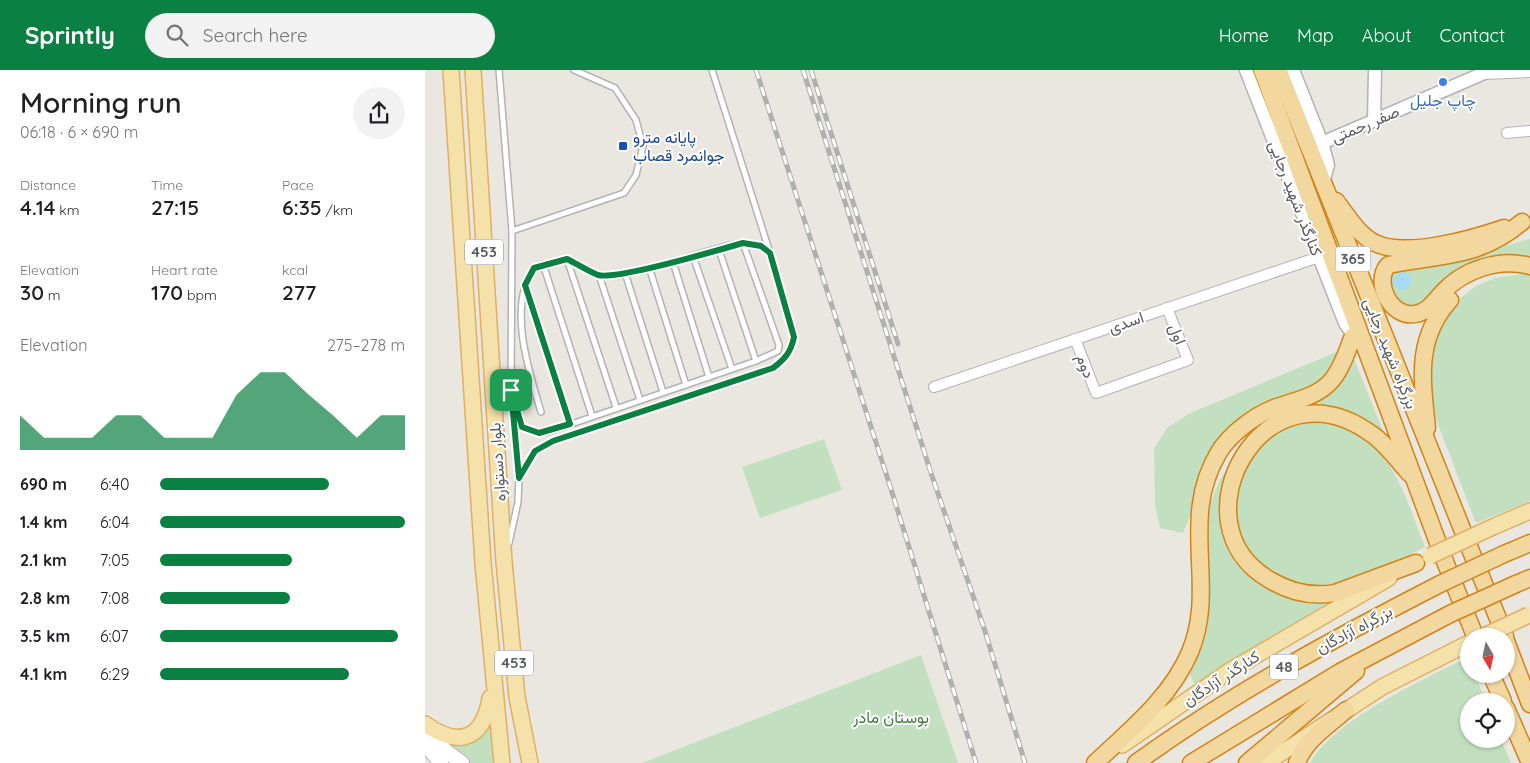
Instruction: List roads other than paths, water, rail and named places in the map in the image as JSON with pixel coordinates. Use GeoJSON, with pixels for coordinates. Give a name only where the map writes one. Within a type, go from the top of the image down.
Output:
{"type":"FeatureCollection","features":[{"type":"Feature","properties":{"kind":"highway","name":"بزرگراه شهید رجایی"},"geometry":{"type":"LineString","coordinates":[[1262,70],[1444,559],[1472,628]]}},
{"type":"Feature","properties":{"kind":"highway","name":"بزرگراه شهید رجایی"},"geometry":{"type":"LineString","coordinates":[[1278,70],[1501,628]]}},
{"type":"Feature","properties":{"kind":"highway"},"geometry":{"type":"LineString","coordinates":[[1323,182],[1362,233],[1374,243],[1388,248],[1413,249],[1494,231],[1526,221]]}},
{"type":"Feature","properties":{"kind":"highway"},"geometry":{"type":"LineString","coordinates":[[1526,221],[1505,236],[1480,247],[1436,259],[1388,265],[1384,271],[1383,286],[1389,301],[1396,309],[1413,314],[1421,312],[1430,306],[1457,280],[1477,270],[1497,264],[1515,262],[1530,266]]}},
{"type":"Feature","properties":{"kind":"highway"},"geometry":{"type":"LineString","coordinates":[[1429,447],[1421,373],[1426,342],[1437,314],[1457,291],[1482,275],[1510,268],[1530,266]]}},
{"type":"Feature","properties":{"kind":"highway"},"geometry":{"type":"LineString","coordinates":[[1095,763],[1167,690],[1191,650],[1198,617],[1201,582],[1198,520],[1200,500],[1207,474],[1220,450],[1253,419],[1273,408],[1315,393],[1331,382],[1340,368],[1353,336]]}},
{"type":"Feature","properties":{"kind":"highway"},"geometry":{"type":"LineString","coordinates":[[1415,480],[1375,436],[1357,425],[1325,414],[1309,414],[1281,421],[1269,428],[1249,448],[1233,475],[1228,494],[1228,509],[1235,541],[1253,568],[1279,585],[1294,591],[1323,595],[1335,593],[1423,560]]}},
{"type":"Feature","properties":{"kind":"highway","name":"بزرگراه آزادگان"},"geometry":{"type":"LineString","coordinates":[[1135,763],[1184,728],[1281,669],[1440,584],[1530,543]]}},
{"type":"Feature","properties":{"kind":"highway","name":"بزرگراه آزادگان"},"geometry":{"type":"LineString","coordinates":[[1191,763],[1340,672],[1450,614],[1523,581]]}},
{"type":"Feature","properties":{"kind":"highway"},"geometry":{"type":"LineString","coordinates":[[1247,763],[1386,647]]}},
{"type":"Feature","properties":{"kind":"highway"},"geometry":{"type":"LineString","coordinates":[[1515,655],[1530,680]]}},
{"type":"Feature","properties":{"kind":"highway","name":"بزرگراه شهید رجایی"},"geometry":{"type":"LineString","coordinates":[[1515,664],[1530,704]]}},
{"type":"Feature","properties":{"kind":"highway"},"geometry":{"type":"LineString","coordinates":[[1297,763],[1305,748],[1314,738],[1346,710]]}},
{"type":"Feature","properties":{"kind":"highway"},"geometry":{"type":"LineString","coordinates":[[1515,731],[1526,759]]}},
{"type":"Feature","properties":{"kind":"main road","name":"بلوار دستواره"},"geometry":{"type":"LineString","coordinates":[[451,70],[483,563],[502,763]]}},
{"type":"Feature","properties":{"kind":"main road","name":"بلوار دستواره"},"geometry":{"type":"LineString","coordinates":[[473,70],[504,562],[517,697],[531,763]]}},
{"type":"Feature","properties":{"kind":"main road"},"geometry":{"type":"LineString","coordinates":[[1423,560],[1530,511]]}},
{"type":"Feature","properties":{"kind":"main road","name":"کنارگذر آزادگان"},"geometry":{"type":"LineString","coordinates":[[1095,763],[1231,670],[1423,560]]}},
{"type":"Feature","properties":{"kind":"main road"},"geometry":{"type":"LineString","coordinates":[[1500,628],[1529,614]]}},
{"type":"Feature","properties":{"kind":"main road"},"geometry":{"type":"LineString","coordinates":[[1266,763],[1382,687],[1460,648]]}},
{"type":"Feature","properties":{"kind":"main road"},"geometry":{"type":"LineString","coordinates":[[425,724],[449,737],[458,738],[475,730],[486,717],[494,677]]}},
{"type":"Feature","properties":{"kind":"main road"},"geometry":{"type":"LineString","coordinates":[[425,729],[447,752],[462,763]]}},
{"type":"Feature","properties":{"kind":"main road"},"geometry":{"type":"LineString","coordinates":[[425,744],[441,763]]}},
{"type":"Feature","properties":{"kind":"street","name":"کنارگذر شهید رجایی"},"geometry":{"type":"LineString","coordinates":[[1246,70],[1319,257],[1353,336],[1365,348]]}},
{"type":"Feature","properties":{"kind":"street","name":"کنارگذر شهید رجایی"},"geometry":{"type":"LineString","coordinates":[[1293,70],[1322,143],[1328,165],[1323,182]]}},
{"type":"Feature","properties":{"kind":"street"},"geometry":{"type":"LineString","coordinates":[[1374,121],[1375,70]]}},
{"type":"Feature","properties":{"kind":"street","name":"صفر رحمتی"},"geometry":{"type":"LineString","coordinates":[[1322,143],[1487,72]]}},
{"type":"Feature","properties":{"kind":"street"},"geometry":{"type":"LineString","coordinates":[[1487,72],[1530,72]]}},
{"type":"Feature","properties":{"kind":"street"},"geometry":{"type":"LineString","coordinates":[[1507,133],[1530,131]]}},
{"type":"Feature","properties":{"kind":"street","name":"اسدی"},"geometry":{"type":"LineString","coordinates":[[933,387],[1319,257]]}},
{"type":"Feature","properties":{"kind":"street","name":"اول"},"geometry":{"type":"LineString","coordinates":[[1096,393],[1188,360],[1167,308]]}},
{"type":"Feature","properties":{"kind":"street","name":"دوم"},"geometry":{"type":"LineString","coordinates":[[1075,339],[1096,393]]}},
{"type":"Feature","properties":{"kind":"lane"},"geometry":{"type":"LineString","coordinates":[[499,70],[511,231],[511,390],[519,478],[518,502],[504,562]]}},
{"type":"Feature","properties":{"kind":"lane"},"geometry":{"type":"LineString","coordinates":[[511,231],[625,194],[636,175],[643,146],[636,120],[615,88],[574,70]]}},
{"type":"Feature","properties":{"kind":"lane"},"geometry":{"type":"LineString","coordinates":[[519,478],[535,451],[553,441],[773,368],[784,360],[791,350],[794,337],[770,253],[712,70]]}},
{"type":"Feature","properties":{"kind":"lane"},"geometry":{"type":"LineString","coordinates":[[511,390],[522,427],[539,433],[756,361],[777,351],[779,345],[743,243]]}},
{"type":"Feature","properties":{"kind":"lane"},"geometry":{"type":"LineString","coordinates":[[541,412],[526,362],[521,299],[525,285],[534,268],[567,259],[599,275],[625,273],[743,243],[761,246],[770,253]]}},
{"type":"Feature","properties":{"kind":"lane"},"geometry":{"type":"LineString","coordinates":[[719,250],[756,361]]}},
{"type":"Feature","properties":{"kind":"lane"},"geometry":{"type":"LineString","coordinates":[[693,256],[732,369]]}},
{"type":"Feature","properties":{"kind":"lane"},"geometry":{"type":"LineString","coordinates":[[567,259],[616,408]]}},
{"type":"Feature","properties":{"kind":"lane"},"geometry":{"type":"LineString","coordinates":[[673,262],[709,377]]}},
{"type":"Feature","properties":{"kind":"lane"},"geometry":{"type":"LineString","coordinates":[[543,264],[592,416]]}},
{"type":"Feature","properties":{"kind":"lane"},"geometry":{"type":"LineString","coordinates":[[649,267],[686,385]]}},
{"type":"Feature","properties":{"kind":"lane"},"geometry":{"type":"LineString","coordinates":[[625,273],[663,392]]}},
{"type":"Feature","properties":{"kind":"lane"},"geometry":{"type":"LineString","coordinates":[[599,275],[640,400]]}},
{"type":"Feature","properties":{"kind":"lane"},"geometry":{"type":"LineString","coordinates":[[525,285],[570,424]]}},
{"type":"Feature","properties":{"kind":"water"},"geometry":{"type":"Polygon","coordinates":[[[1402,272],[1408,275],[1411,281],[1408,287],[1402,290],[1396,287],[1393,281],[1396,275],[1402,272]]]}},
{"type":"Feature","properties":{"kind":"railway"},"geometry":{"type":"LineString","coordinates":[[756,70],[891,489],[976,763]]}},
{"type":"Feature","properties":{"kind":"railway"},"geometry":{"type":"LineString","coordinates":[[803,70],[931,473],[984,628],[1025,763]]}},
{"type":"Feature","properties":{"kind":"railway"},"geometry":{"type":"LineString","coordinates":[[811,70],[898,344]]}},
{"type":"Feature","properties":{"kind":"place","name":"چاپ جلیل"},"geometry":{"type":"Point","coordinates":[1443,82]}},
{"type":"Feature","properties":{"kind":"place","name":"پایانه مترو جوانمرد قصاب"},"geometry":{"type":"Point","coordinates":[623,146]}},
{"type":"Feature","properties":{"kind":"park label","name":"بوستان مادر"},"geometry":{"type":"Point","coordinates":[891,717]}}]}
